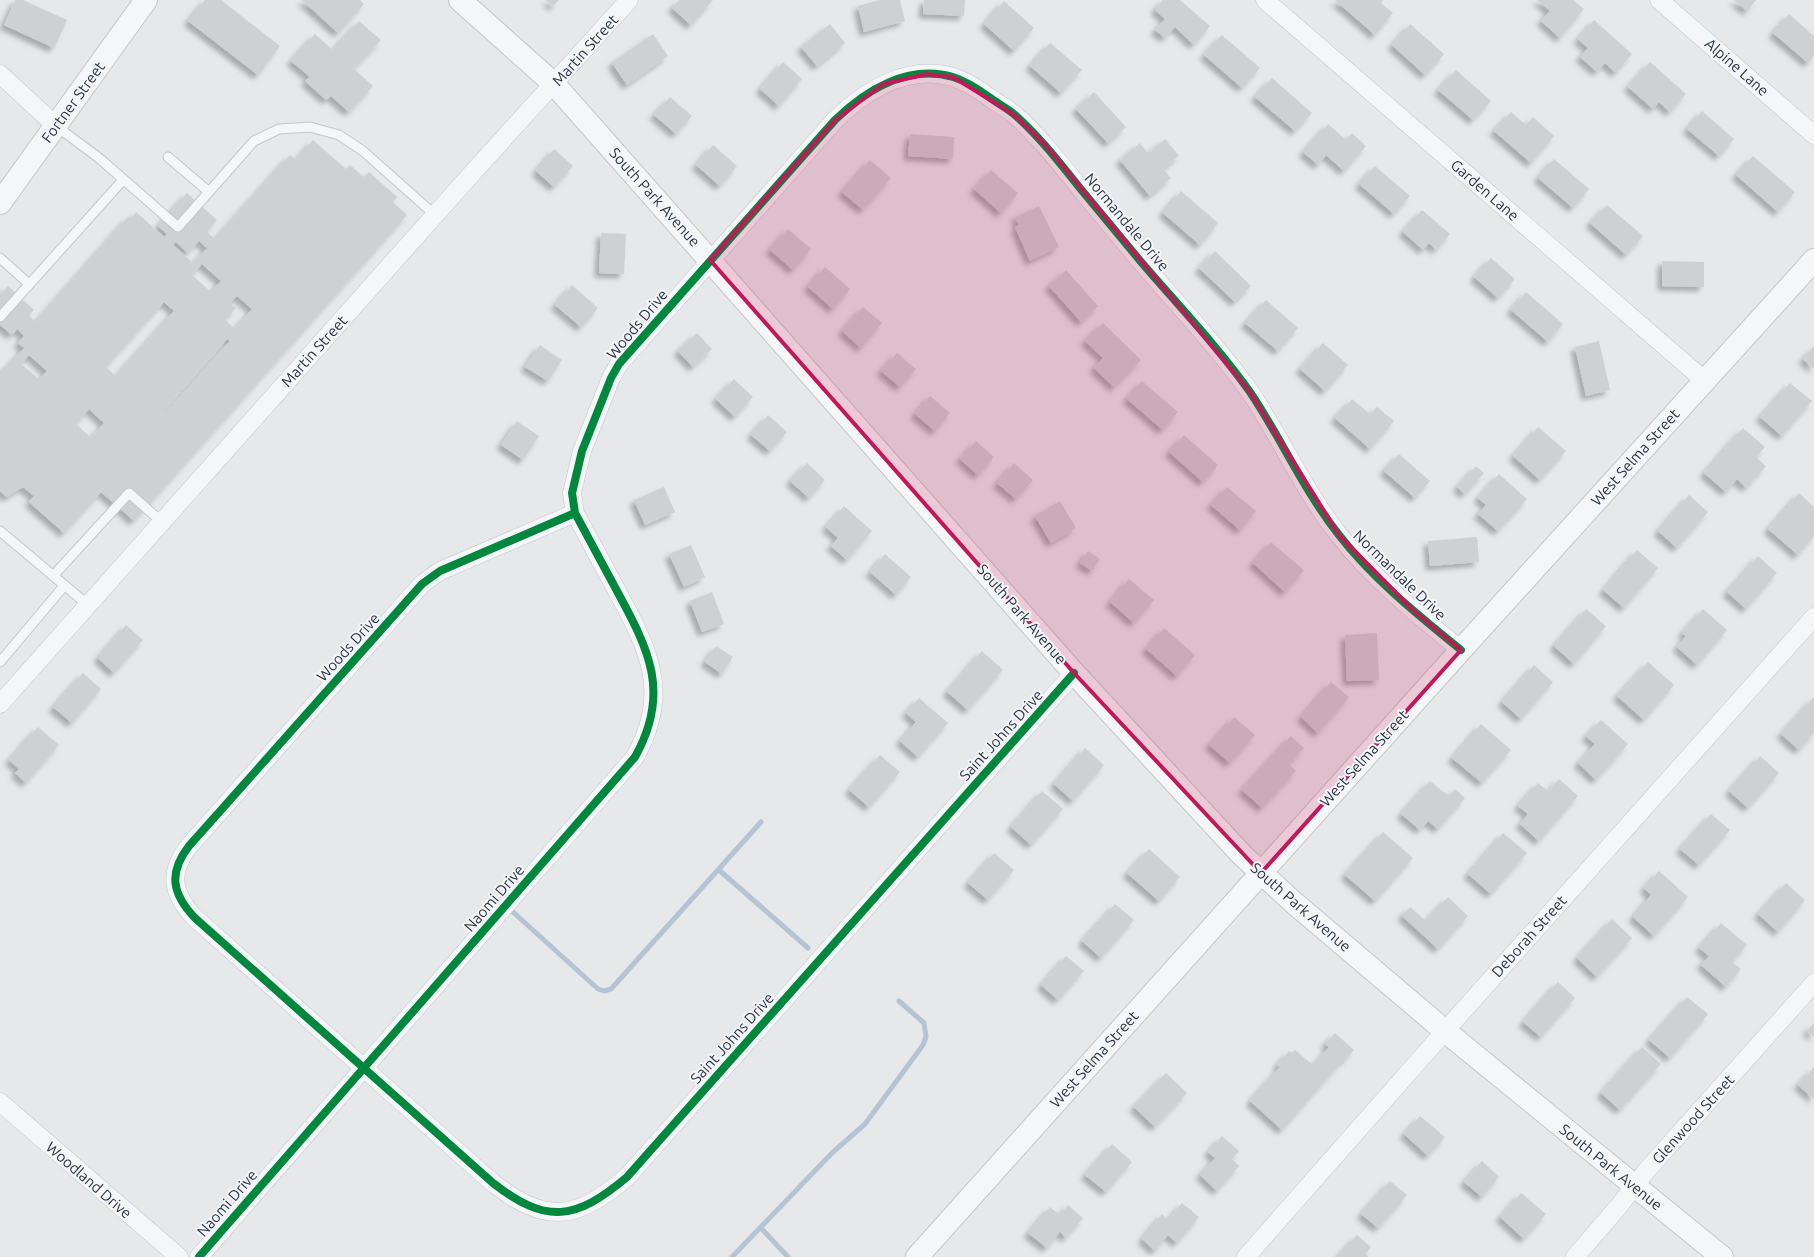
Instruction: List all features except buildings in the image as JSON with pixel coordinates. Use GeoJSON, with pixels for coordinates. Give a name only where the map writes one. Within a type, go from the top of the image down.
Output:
{"type":"FeatureCollection","features":[{"type":"Feature","properties":{"kind":"street","name":"Fortner Street"},"geometry":{"type":"LineString","coordinates":[[0,203],[146,0]]}},
{"type":"Feature","properties":{"kind":"street","name":"South Park Avenue"},"geometry":{"type":"LineString","coordinates":[[460,0],[554,84],[1074,673],[1242,855],[1293,902],[1445,1031],[1722,1257]]}},
{"type":"Feature","properties":{"kind":"street","name":"Martin Street"},"geometry":{"type":"LineString","coordinates":[[0,704],[629,0]]}},
{"type":"Feature","properties":{"kind":"street","name":"Garden Lane"},"geometry":{"type":"LineString","coordinates":[[1265,0],[1704,380]]}},
{"type":"Feature","properties":{"kind":"street","name":"Alpine Lane"},"geometry":{"type":"LineString","coordinates":[[1659,0],[1814,135]]}},
{"type":"Feature","properties":{"kind":"street"},"geometry":{"type":"LineString","coordinates":[[0,74],[56,126]]}},
{"type":"Feature","properties":{"kind":"street","name":"Normandale Drive"},"geometry":{"type":"LineString","coordinates":[[710,260],[835,120],[850,105],[868,93],[883,84],[904,76],[927,74],[953,77],[976,88],[1013,114],[1044,144],[1223,358],[1250,392],[1317,504],[1339,535],[1406,604],[1461,650]]}},
{"type":"Feature","properties":{"kind":"street","name":"Woods Drive"},"geometry":{"type":"LineString","coordinates":[[364,1067],[185,907],[178,896],[175,884],[178,864],[189,846],[422,584],[440,571],[575,513],[572,494],[582,451],[611,378],[619,364],[710,260]]}},
{"type":"Feature","properties":{"kind":"street","name":"West Selma Street"},"geometry":{"type":"LineString","coordinates":[[917,1257],[1461,650],[1814,260]]}},
{"type":"Feature","properties":{"kind":"street","name":"Naomi Drive"},"geometry":{"type":"LineString","coordinates":[[199,1257],[622,773],[635,757],[645,740],[652,719],[654,696],[652,674],[647,655],[639,631],[575,513]]}},
{"type":"Feature","properties":{"kind":"street","name":"Deborah Street"},"geometry":{"type":"LineString","coordinates":[[1246,1257],[1814,616]]}},
{"type":"Feature","properties":{"kind":"street","name":"Saint Johns Drive"},"geometry":{"type":"LineString","coordinates":[[364,1067],[511,1197],[547,1212],[567,1212],[598,1199],[626,1177],[1074,673]]}},
{"type":"Feature","properties":{"kind":"street","name":"Glenwood Street"},"geometry":{"type":"LineString","coordinates":[[1575,1257],[1647,1170],[1814,983]]}},
{"type":"Feature","properties":{"kind":"street","name":"Woodland Drive"},"geometry":{"type":"LineString","coordinates":[[0,1102],[179,1257]]}},
{"type":"Feature","properties":{"kind":"lane"},"geometry":{"type":"LineString","coordinates":[[56,126],[99,158],[178,227],[254,141],[279,129],[310,126],[339,135],[363,151],[435,215]]}},
{"type":"Feature","properties":{"kind":"lane"},"geometry":{"type":"LineString","coordinates":[[168,158],[209,192]]}},
{"type":"Feature","properties":{"kind":"lane"},"geometry":{"type":"LineString","coordinates":[[0,317],[123,180]]}},
{"type":"Feature","properties":{"kind":"lane"},"geometry":{"type":"LineString","coordinates":[[0,258],[29,284]]}},
{"type":"Feature","properties":{"kind":"lane"},"geometry":{"type":"LineString","coordinates":[[53,576],[129,493],[162,522]]}},
{"type":"Feature","properties":{"kind":"lane"},"geometry":{"type":"LineString","coordinates":[[0,531],[88,606]]}},
{"type":"Feature","properties":{"kind":"lane"},"geometry":{"type":"LineString","coordinates":[[0,662],[64,586]]}},
{"type":"Feature","properties":{"kind":"highlighted area"},"geometry":{"type":"Polygon","coordinates":[[[927,74],[953,77],[1013,114],[1044,143],[1250,392],[1339,535],[1412,609],[1461,650],[1261,873],[1074,673],[710,260],[835,120],[883,84],[927,74]]]}},
{"type":"Feature","properties":{"kind":"waterway"},"geometry":{"type":"LineString","coordinates":[[513,912],[598,989],[604,991],[611,989],[761,822]]}},
{"type":"Feature","properties":{"kind":"waterway"},"geometry":{"type":"LineString","coordinates":[[719,870],[808,948]]}},
{"type":"Feature","properties":{"kind":"waterway"},"geometry":{"type":"LineString","coordinates":[[732,1257],[832,1153],[865,1124],[923,1045],[926,1037],[924,1023],[899,1001]]}},
{"type":"Feature","properties":{"kind":"waterway"},"geometry":{"type":"LineString","coordinates":[[761,1228],[788,1257]]}},
{"type":"Feature","properties":{"kind":"cycle path"},"geometry":{"type":"LineString","coordinates":[[199,1257],[635,757],[646,734],[652,712],[654,692],[652,672],[628,612],[575,513],[572,493],[582,451],[611,378],[619,364],[835,120],[860,99],[889,82],[920,74],[953,77],[981,91],[1012,112],[1025,124],[1238,375],[1326,518],[1352,551],[1397,596],[1461,650]]}},
{"type":"Feature","properties":{"kind":"cycle path"},"geometry":{"type":"LineString","coordinates":[[575,513],[440,571],[422,584],[189,846],[182,856],[176,874],[177,892],[195,918],[493,1183],[512,1197],[530,1206],[546,1211],[561,1212],[576,1209],[592,1202],[627,1177],[1074,673]]}}]}
